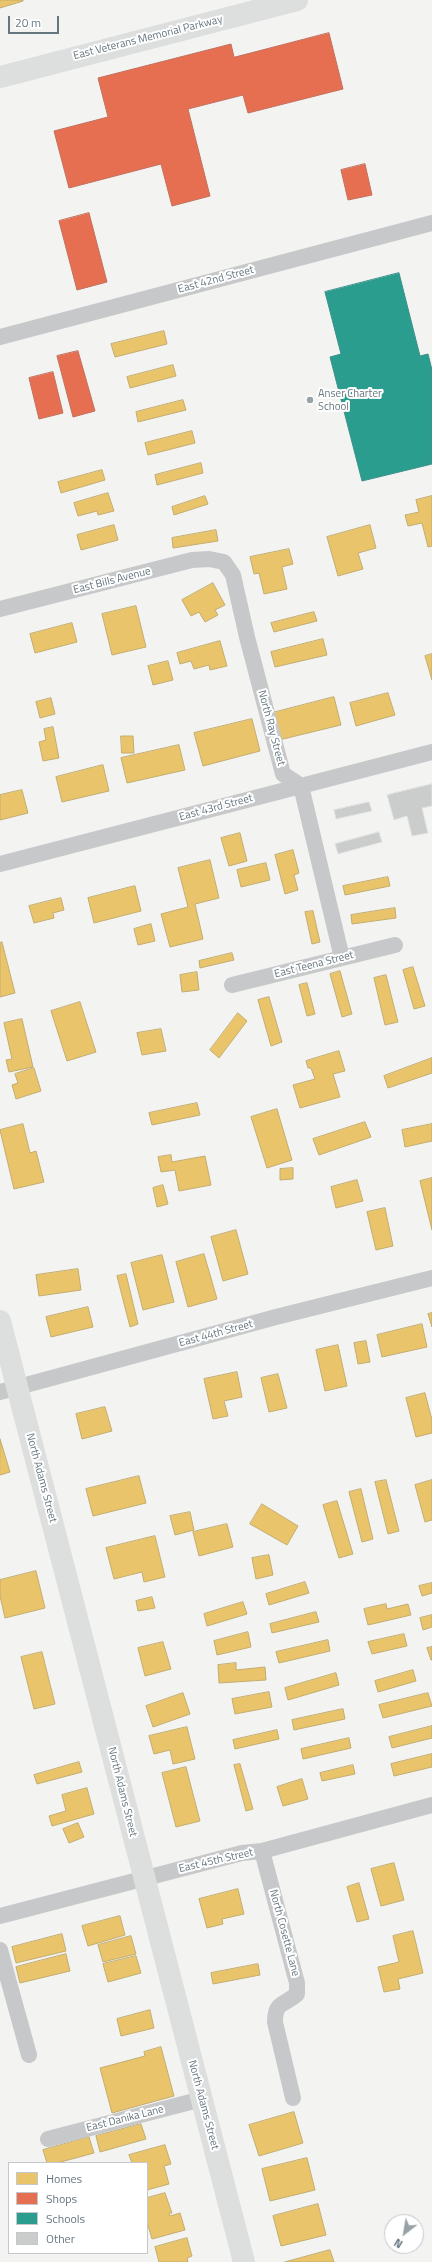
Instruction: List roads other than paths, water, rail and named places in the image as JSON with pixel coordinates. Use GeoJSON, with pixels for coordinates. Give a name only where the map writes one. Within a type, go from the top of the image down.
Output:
{"type":"FeatureCollection","features":[{"type":"Feature","properties":{"kind":"street","name":"East Veterans Memorial Parkway"},"geometry":{"type":"LineString","coordinates":[[0,77],[297,0]]}},
{"type":"Feature","properties":{"kind":"street","name":"East 42nd Street"},"geometry":{"type":"LineString","coordinates":[[0,337],[432,223]]}},
{"type":"Feature","properties":{"kind":"street","name":"East Bills Avenue"},"geometry":{"type":"LineString","coordinates":[[0,609],[192,560],[209,559],[224,562]]}},
{"type":"Feature","properties":{"kind":"street","name":"North Ray Street"},"geometry":{"type":"LineString","coordinates":[[224,562],[233,575],[247,637],[283,774],[301,786]]}},
{"type":"Feature","properties":{"kind":"street","name":"East 43rd Street"},"geometry":{"type":"LineString","coordinates":[[0,864],[432,752]]}},
{"type":"Feature","properties":{"kind":"street"},"geometry":{"type":"LineString","coordinates":[[301,786],[342,958]]}},
{"type":"Feature","properties":{"kind":"street","name":"East Teena Street"},"geometry":{"type":"LineString","coordinates":[[232,985],[395,945]]}},
{"type":"Feature","properties":{"kind":"street","name":"East 44th Street"},"geometry":{"type":"LineString","coordinates":[[9,1390],[276,1317],[432,1278]]}},
{"type":"Feature","properties":{"kind":"street","name":"North Adams Street"},"geometry":{"type":"LineString","coordinates":[[0,1321],[9,1390],[144,1878],[244,2262]]}},
{"type":"Feature","properties":{"kind":"street","name":"East 45th Street"},"geometry":{"type":"LineString","coordinates":[[0,1916],[242,1853],[262,1851],[432,1804]]}},
{"type":"Feature","properties":{"kind":"street","name":"North Cosette Lane"},"geometry":{"type":"LineString","coordinates":[[262,1851],[297,1983],[297,1994],[289,2001],[280,2003],[275,2011],[275,2022],[293,2098]]}},
{"type":"Feature","properties":{"kind":"street"},"geometry":{"type":"LineString","coordinates":[[0,1950],[29,2055]]}},
{"type":"Feature","properties":{"kind":"street","name":"East Danika Lane"},"geometry":{"type":"LineString","coordinates":[[48,2138],[202,2099]]}},
{"type":"Feature","properties":{"kind":"place","name":"Anser Charter School"},"geometry":{"type":"Point","coordinates":[310,400]}}]}
